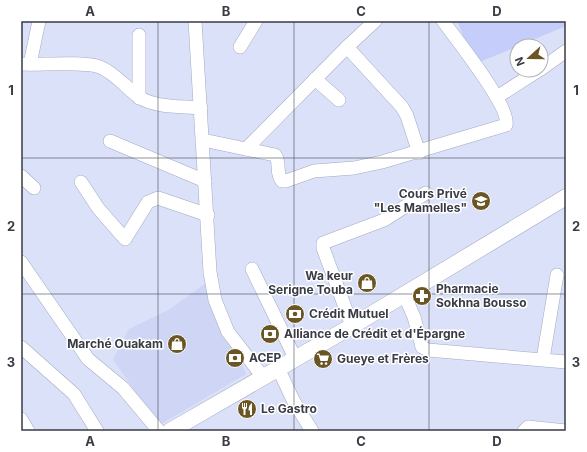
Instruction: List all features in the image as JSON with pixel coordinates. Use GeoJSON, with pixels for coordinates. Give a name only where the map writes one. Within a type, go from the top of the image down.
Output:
{"type":"FeatureCollection","features":[{"type":"Feature","properties":{"kind":"street"},"geometry":{"type":"LineString","coordinates":[[39,21],[26,64],[88,65],[100,67],[122,82],[139,98],[152,104],[201,108]]}},
{"type":"Feature","properties":{"kind":"street"},"geometry":{"type":"LineString","coordinates":[[195,21],[208,215],[210,272],[215,300],[228,332],[263,377]]}},
{"type":"Feature","properties":{"kind":"street"},"geometry":{"type":"LineString","coordinates":[[240,47],[256,21]]}},
{"type":"Feature","properties":{"kind":"street"},"geometry":{"type":"LineString","coordinates":[[246,149],[347,47],[375,21]]}},
{"type":"Feature","properties":{"kind":"street"},"geometry":{"type":"LineString","coordinates":[[203,140],[275,155],[278,158],[278,173],[282,181],[314,171],[354,168],[419,153],[506,125],[506,118],[497,97],[443,21]]}},
{"type":"Feature","properties":{"kind":"street"},"geometry":{"type":"LineString","coordinates":[[139,35],[139,98]]}},
{"type":"Feature","properties":{"kind":"street"},"geometry":{"type":"LineString","coordinates":[[347,47],[402,107],[407,116],[419,153]]}},
{"type":"Feature","properties":{"kind":"street"},"geometry":{"type":"LineString","coordinates":[[549,63],[566,51]]}},
{"type":"Feature","properties":{"kind":"street"},"geometry":{"type":"LineString","coordinates":[[497,97],[526,78]]}},
{"type":"Feature","properties":{"kind":"street"},"geometry":{"type":"LineString","coordinates":[[315,79],[339,100]]}},
{"type":"Feature","properties":{"kind":"street"},"geometry":{"type":"LineString","coordinates":[[110,142],[205,181]]}},
{"type":"Feature","properties":{"kind":"street"},"geometry":{"type":"LineString","coordinates":[[21,176],[34,188]]}},
{"type":"Feature","properties":{"kind":"street"},"geometry":{"type":"LineString","coordinates":[[81,182],[98,208],[125,239],[148,202],[153,199],[158,198],[208,215]]}},
{"type":"Feature","properties":{"kind":"street"},"geometry":{"type":"LineString","coordinates":[[352,326],[322,248],[323,243],[384,220],[426,192]]}},
{"type":"Feature","properties":{"kind":"street"},"geometry":{"type":"LineString","coordinates":[[170,431],[352,326],[566,197]]}},
{"type":"Feature","properties":{"kind":"street"},"geometry":{"type":"LineString","coordinates":[[21,262],[88,359],[123,388],[159,431]]}},
{"type":"Feature","properties":{"kind":"street"},"geometry":{"type":"LineString","coordinates":[[252,269],[295,358]]}},
{"type":"Feature","properties":{"kind":"street"},"geometry":{"type":"LineString","coordinates":[[543,359],[557,275]]}},
{"type":"Feature","properties":{"kind":"street"},"geometry":{"type":"LineString","coordinates":[[404,294],[414,317],[422,347],[428,350],[566,362]]}},
{"type":"Feature","properties":{"kind":"street"},"geometry":{"type":"LineString","coordinates":[[21,347],[74,394],[97,431]]}},
{"type":"Feature","properties":{"kind":"street"},"geometry":{"type":"LineString","coordinates":[[278,368],[293,400],[312,431]]}},
{"type":"Feature","properties":{"kind":"street"},"geometry":{"type":"LineString","coordinates":[[21,419],[28,431]]}},
{"type":"Feature","properties":{"kind":"street"},"geometry":{"type":"LineString","coordinates":[[524,431],[528,427],[566,431]]}},
{"type":"Feature","properties":{"kind":"shaded area"},"geometry":{"type":"Polygon","coordinates":[[[457,21],[566,21],[566,26],[537,38],[509,38],[509,50],[475,64],[457,21]]]}},
{"type":"Feature","properties":{"kind":"shaded area","name":"Marché Ouakam"},"geometry":{"type":"Polygon","coordinates":[[[206,283],[246,374],[158,426],[113,359],[129,329],[170,309],[206,283]]]}},
{"type":"Feature","properties":{"kind":"place","name":"Cours Privé \"Les Mamelles\""},"geometry":{"type":"Point","coordinates":[481,201]}},
{"type":"Feature","properties":{"kind":"place","name":"Wa keur Serigne Touba"},"geometry":{"type":"Point","coordinates":[367,283]}},
{"type":"Feature","properties":{"kind":"place","name":"Pharmacie Sokhna Bousso"},"geometry":{"type":"Point","coordinates":[422,296]}},
{"type":"Feature","properties":{"kind":"place","name":"Crédit Mutuel"},"geometry":{"type":"Point","coordinates":[295,314]}},
{"type":"Feature","properties":{"kind":"place","name":"Alliance de Crédit et d'Épargne"},"geometry":{"type":"Point","coordinates":[270,334]}},
{"type":"Feature","properties":{"kind":"place","name":"Marché Ouakam"},"geometry":{"type":"Point","coordinates":[177,344]}},
{"type":"Feature","properties":{"kind":"place","name":"ACEP"},"geometry":{"type":"Point","coordinates":[235,358]}},
{"type":"Feature","properties":{"kind":"place","name":"Gueye et Frères"},"geometry":{"type":"Point","coordinates":[323,359]}},
{"type":"Feature","properties":{"kind":"place","name":"Le Gastro"},"geometry":{"type":"Point","coordinates":[247,409]}}]}
